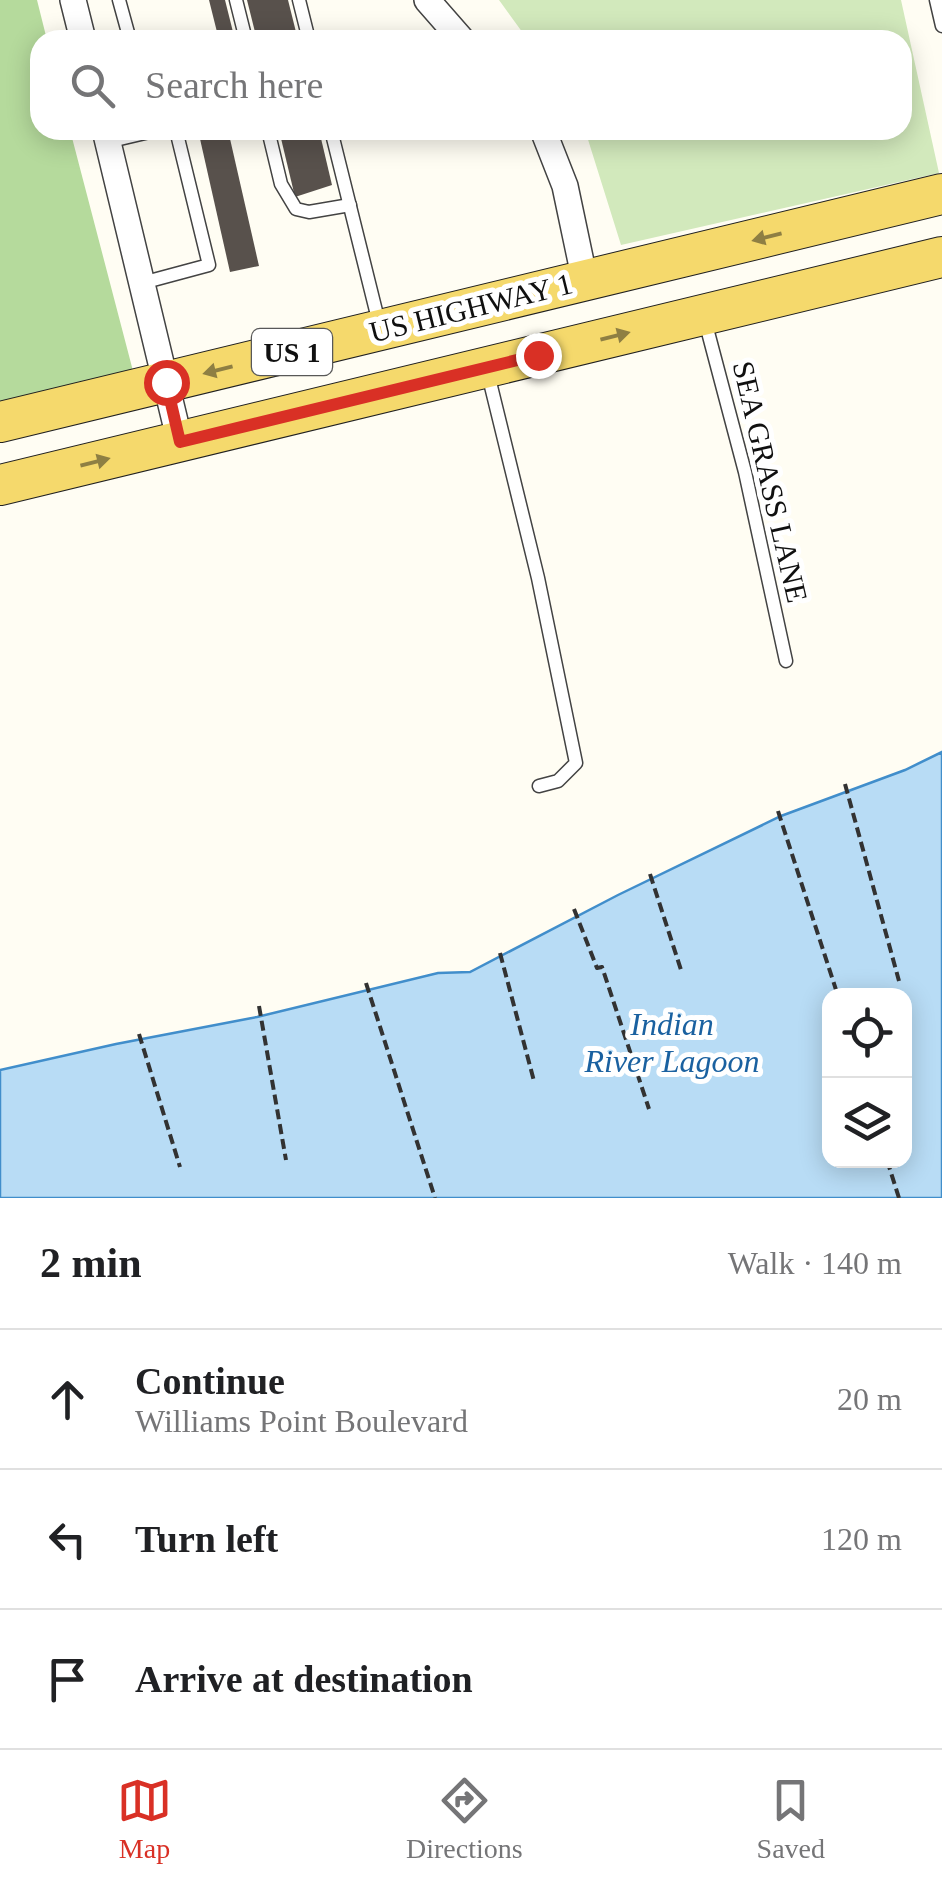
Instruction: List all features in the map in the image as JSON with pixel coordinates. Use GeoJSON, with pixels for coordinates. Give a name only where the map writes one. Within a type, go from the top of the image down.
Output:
{"type":"FeatureCollection","features":[{"type":"Feature","properties":{"kind":"main road","name":"US HIGHWAY 1"},"geometry":{"type":"LineString","coordinates":[[0,422],[942,194]]}},
{"type":"Feature","properties":{"kind":"main road","name":"US 1"},"geometry":{"type":"LineString","coordinates":[[0,486],[942,257]]}},
{"type":"Feature","properties":{"kind":"main road"},"geometry":{"type":"LineString","coordinates":[[538,355],[571,318],[585,281]]}},
{"type":"Feature","properties":{"kind":"street"},"geometry":{"type":"LineString","coordinates":[[73,0],[80,30]]}},
{"type":"Feature","properties":{"kind":"street"},"geometry":{"type":"LineString","coordinates":[[427,0],[453,30]]}},
{"type":"Feature","properties":{"kind":"street"},"geometry":{"type":"LineString","coordinates":[[107,140],[180,442]]}},
{"type":"Feature","properties":{"kind":"street"},"geometry":{"type":"LineString","coordinates":[[547,140],[565,186],[585,281]]}},
{"type":"Feature","properties":{"kind":"lane"},"geometry":{"type":"LineString","coordinates":[[119,0],[127,30]]}},
{"type":"Feature","properties":{"kind":"lane"},"geometry":{"type":"LineString","coordinates":[[236,0],[244,30]]}},
{"type":"Feature","properties":{"kind":"lane"},"geometry":{"type":"LineString","coordinates":[[299,0],[306,30]]}},
{"type":"Feature","properties":{"kind":"lane"},"geometry":{"type":"LineString","coordinates":[[936,0],[942,26]]}},
{"type":"Feature","properties":{"kind":"lane"},"geometry":{"type":"LineString","coordinates":[[142,282],[209,265],[178,140]]}},
{"type":"Feature","properties":{"kind":"lane"},"geometry":{"type":"LineString","coordinates":[[270,140],[281,184],[296,209],[309,212],[350,205]]}},
{"type":"Feature","properties":{"kind":"lane"},"geometry":{"type":"LineString","coordinates":[[334,140],[381,330]]}},
{"type":"Feature","properties":{"kind":"lane","name":"SEA GRASS LANE"},"geometry":{"type":"LineString","coordinates":[[704,315],[745,472],[786,661]]}},
{"type":"Feature","properties":{"kind":"lane"},"geometry":{"type":"LineString","coordinates":[[486,368],[538,578],[576,763],[558,781],[539,786]]}},
{"type":"Feature","properties":{"kind":"path"},"geometry":{"type":"LineString","coordinates":[[845,784],[898,981]]}},
{"type":"Feature","properties":{"kind":"path"},"geometry":{"type":"LineString","coordinates":[[778,810],[835,988]]}},
{"type":"Feature","properties":{"kind":"path"},"geometry":{"type":"LineString","coordinates":[[650,874],[682,973]]}},
{"type":"Feature","properties":{"kind":"path"},"geometry":{"type":"LineString","coordinates":[[574,909],[596,968],[602,967],[650,1109]]}},
{"type":"Feature","properties":{"kind":"path"},"geometry":{"type":"LineString","coordinates":[[500,952],[534,1081]]}},
{"type":"Feature","properties":{"kind":"path"},"geometry":{"type":"LineString","coordinates":[[366,983],[435,1198]]}},
{"type":"Feature","properties":{"kind":"path"},"geometry":{"type":"LineString","coordinates":[[259,1006],[286,1160]]}},
{"type":"Feature","properties":{"kind":"path"},"geometry":{"type":"LineString","coordinates":[[139,1034],[180,1166]]}},
{"type":"Feature","properties":{"kind":"path"},"geometry":{"type":"LineString","coordinates":[[890,1168],[898,1198]]}},
{"type":"Feature","properties":{"kind":"green space"},"geometry":{"type":"Polygon","coordinates":[[[0,0],[37,0],[44,30],[30,30],[30,140],[73,140],[133,371],[0,403],[0,0]]]}},
{"type":"Feature","properties":{"kind":"green space"},"geometry":{"type":"Polygon","coordinates":[[[499,0],[901,0],[908,30],[521,30],[499,0]]]}},
{"type":"Feature","properties":{"kind":"green space"},"geometry":{"type":"Polygon","coordinates":[[[912,50],[939,173],[621,245],[588,140],[912,140],[912,50]]]}},
{"type":"Feature","properties":{"kind":"water","name":"Indian River Lagoon"},"geometry":{"type":"Polygon","coordinates":[[[942,752],[942,1198],[0,1198],[0,1070],[257,1017],[438,973],[470,972],[781,816],[905,770],[942,752]]]}},
{"type":"Feature","properties":{"kind":"building"},"geometry":{"type":"Polygon","coordinates":[[[209,0],[225,0],[232,30],[216,30],[209,0]]]}},
{"type":"Feature","properties":{"kind":"building"},"geometry":{"type":"Polygon","coordinates":[[[247,0],[288,0],[296,30],[254,30],[247,0]]]}},
{"type":"Feature","properties":{"kind":"building"},"geometry":{"type":"Polygon","coordinates":[[[200,140],[230,140],[259,266],[230,272],[200,140]]]}},
{"type":"Feature","properties":{"kind":"building"},"geometry":{"type":"Polygon","coordinates":[[[281,140],[321,140],[332,185],[295,197],[281,140]]]}},
{"type":"Feature","properties":{"kind":"route"},"geometry":{"type":"LineString","coordinates":[[166,382],[180,442],[538,355]]}}]}
